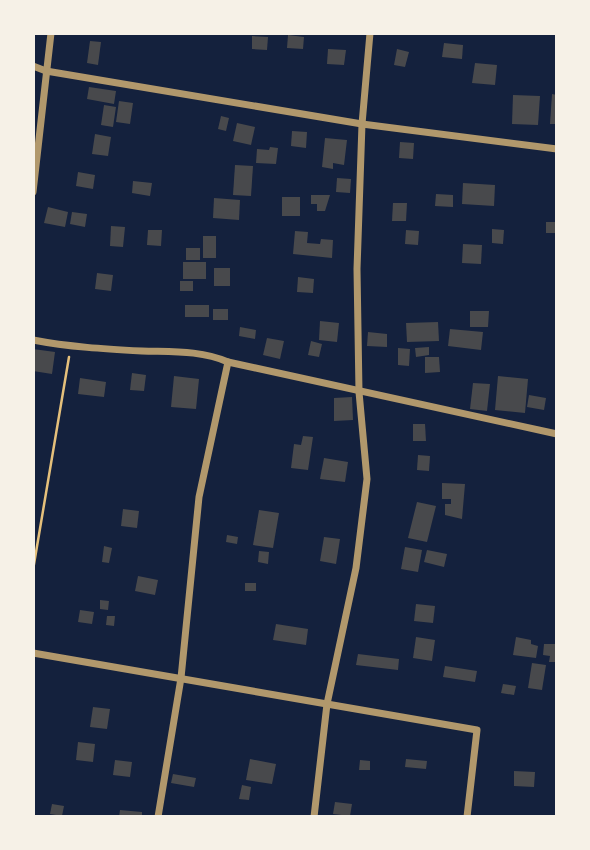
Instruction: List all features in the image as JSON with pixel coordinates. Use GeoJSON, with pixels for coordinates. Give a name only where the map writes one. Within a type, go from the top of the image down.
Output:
{"type":"FeatureCollection","features":[{"type":"Feature","properties":{"kind":"street"},"geometry":{"type":"LineString","coordinates":[[33,192],[51,33]]}},
{"type":"Feature","properties":{"kind":"street"},"geometry":{"type":"LineString","coordinates":[[314,817],[327,704],[356,568],[367,479],[359,392],[357,269],[362,124],[370,33]]}},
{"type":"Feature","properties":{"kind":"street"},"geometry":{"type":"LineString","coordinates":[[33,66],[46,71],[362,124],[557,149]]}},
{"type":"Feature","properties":{"kind":"street"},"geometry":{"type":"LineString","coordinates":[[33,340],[71,347],[190,352],[215,356],[228,362],[359,392],[557,434]]}},
{"type":"Feature","properties":{"kind":"street"},"geometry":{"type":"LineString","coordinates":[[158,817],[181,678],[199,497],[228,362]]}},
{"type":"Feature","properties":{"kind":"street"},"geometry":{"type":"LineString","coordinates":[[33,653],[477,730],[467,817]]}},
{"type":"Feature","properties":{"kind":"path"},"geometry":{"type":"LineString","coordinates":[[33,570],[71,347]]}},
{"type":"Feature","properties":{"kind":"building"},"geometry":{"type":"Polygon","coordinates":[[[288,35],[304,37],[303,49],[287,48],[288,35]]]}},
{"type":"Feature","properties":{"kind":"building"},"geometry":{"type":"Polygon","coordinates":[[[252,36],[268,37],[267,50],[252,49],[252,36]]]}},
{"type":"Feature","properties":{"kind":"building"},"geometry":{"type":"Polygon","coordinates":[[[90,41],[101,42],[98,65],[87,63],[90,41]]]}},
{"type":"Feature","properties":{"kind":"building"},"geometry":{"type":"Polygon","coordinates":[[[444,43],[463,45],[462,59],[442,57],[444,43]]]}},
{"type":"Feature","properties":{"kind":"building"},"geometry":{"type":"Polygon","coordinates":[[[328,49],[346,50],[344,65],[327,64],[328,49]]]}},
{"type":"Feature","properties":{"kind":"building"},"geometry":{"type":"Polygon","coordinates":[[[397,49],[409,52],[405,67],[394,65],[397,49]]]}},
{"type":"Feature","properties":{"kind":"building"},"geometry":{"type":"Polygon","coordinates":[[[475,63],[497,65],[495,85],[472,83],[475,63]]]}},
{"type":"Feature","properties":{"kind":"building"},"geometry":{"type":"Polygon","coordinates":[[[89,87],[116,91],[114,104],[87,99],[89,87]]]}},
{"type":"Feature","properties":{"kind":"building"},"geometry":{"type":"Polygon","coordinates":[[[552,94],[557,95],[557,124],[550,124],[552,94]]]}},
{"type":"Feature","properties":{"kind":"building"},"geometry":{"type":"Polygon","coordinates":[[[513,95],[540,96],[538,125],[512,124],[513,95]]]}},
{"type":"Feature","properties":{"kind":"building"},"geometry":{"type":"Polygon","coordinates":[[[119,101],[133,103],[130,124],[116,122],[119,101]]]}},
{"type":"Feature","properties":{"kind":"building"},"geometry":{"type":"Polygon","coordinates":[[[104,105],[116,107],[113,127],[101,125],[104,105]]]}},
{"type":"Feature","properties":{"kind":"building"},"geometry":{"type":"Polygon","coordinates":[[[221,116],[229,118],[226,131],[218,129],[221,116]]]}},
{"type":"Feature","properties":{"kind":"building"},"geometry":{"type":"Polygon","coordinates":[[[237,123],[255,127],[251,145],[233,141],[237,123]]]}},
{"type":"Feature","properties":{"kind":"building"},"geometry":{"type":"Polygon","coordinates":[[[292,131],[307,132],[306,148],[291,146],[292,131]]]}},
{"type":"Feature","properties":{"kind":"building"},"geometry":{"type":"Polygon","coordinates":[[[95,134],[111,137],[108,156],[92,154],[95,134]]]}},
{"type":"Feature","properties":{"kind":"building"},"geometry":{"type":"Polygon","coordinates":[[[325,138],[347,140],[344,165],[333,163],[333,169],[322,167],[325,138]]]}},
{"type":"Feature","properties":{"kind":"building"},"geometry":{"type":"Polygon","coordinates":[[[400,142],[414,143],[413,159],[399,158],[400,142]]]}},
{"type":"Feature","properties":{"kind":"building"},"geometry":{"type":"Polygon","coordinates":[[[270,147],[278,148],[276,164],[256,163],[257,149],[269,150],[270,147]]]}},
{"type":"Feature","properties":{"kind":"building"},"geometry":{"type":"Polygon","coordinates":[[[235,165],[253,166],[251,196],[233,195],[235,165]]]}},
{"type":"Feature","properties":{"kind":"building"},"geometry":{"type":"Polygon","coordinates":[[[78,172],[95,175],[93,189],[76,186],[78,172]]]}},
{"type":"Feature","properties":{"kind":"building"},"geometry":{"type":"Polygon","coordinates":[[[337,178],[351,179],[350,193],[336,192],[337,178]]]}},
{"type":"Feature","properties":{"kind":"building"},"geometry":{"type":"Polygon","coordinates":[[[133,181],[152,183],[150,196],[132,193],[133,181]]]}},
{"type":"Feature","properties":{"kind":"building"},"geometry":{"type":"Polygon","coordinates":[[[463,183],[495,185],[494,206],[462,204],[463,183]]]}},
{"type":"Feature","properties":{"kind":"building"},"geometry":{"type":"Polygon","coordinates":[[[436,194],[453,195],[453,207],[435,206],[436,194]]]}},
{"type":"Feature","properties":{"kind":"building"},"geometry":{"type":"Polygon","coordinates":[[[311,195],[330,195],[325,211],[317,211],[317,204],[311,204],[311,195]]]}},
{"type":"Feature","properties":{"kind":"building"},"geometry":{"type":"Polygon","coordinates":[[[282,197],[300,197],[300,216],[282,216],[282,197]]]}},
{"type":"Feature","properties":{"kind":"building"},"geometry":{"type":"Polygon","coordinates":[[[214,198],[240,200],[239,220],[213,218],[214,198]]]}},
{"type":"Feature","properties":{"kind":"building"},"geometry":{"type":"Polygon","coordinates":[[[393,203],[407,203],[406,221],[392,221],[393,203]]]}},
{"type":"Feature","properties":{"kind":"building"},"geometry":{"type":"Polygon","coordinates":[[[48,207],[68,212],[65,227],[44,223],[48,207]]]}},
{"type":"Feature","properties":{"kind":"building"},"geometry":{"type":"Polygon","coordinates":[[[72,212],[87,214],[85,227],[70,224],[72,212]]]}},
{"type":"Feature","properties":{"kind":"building"},"geometry":{"type":"Polygon","coordinates":[[[546,222],[557,222],[557,233],[546,233],[546,222]]]}},
{"type":"Feature","properties":{"kind":"building"},"geometry":{"type":"Polygon","coordinates":[[[111,226],[125,227],[123,247],[110,246],[111,226]]]}},
{"type":"Feature","properties":{"kind":"building"},"geometry":{"type":"Polygon","coordinates":[[[492,229],[504,230],[503,244],[492,243],[492,229]]]}},
{"type":"Feature","properties":{"kind":"building"},"geometry":{"type":"Polygon","coordinates":[[[148,230],[162,230],[161,246],[147,245],[148,230]]]}},
{"type":"Feature","properties":{"kind":"building"},"geometry":{"type":"Polygon","coordinates":[[[406,230],[419,231],[418,245],[405,244],[406,230]]]}},
{"type":"Feature","properties":{"kind":"building"},"geometry":{"type":"Polygon","coordinates":[[[295,231],[308,232],[307,243],[320,244],[321,239],[333,240],[332,258],[293,254],[295,231]]]}},
{"type":"Feature","properties":{"kind":"building"},"geometry":{"type":"Polygon","coordinates":[[[203,236],[216,236],[216,258],[203,258],[203,236]]]}},
{"type":"Feature","properties":{"kind":"building"},"geometry":{"type":"Polygon","coordinates":[[[463,244],[482,245],[481,264],[462,263],[463,244]]]}},
{"type":"Feature","properties":{"kind":"building"},"geometry":{"type":"Polygon","coordinates":[[[186,248],[200,248],[200,260],[186,260],[186,248]]]}},
{"type":"Feature","properties":{"kind":"building"},"geometry":{"type":"Polygon","coordinates":[[[183,262],[206,262],[206,279],[183,279],[183,262]]]}},
{"type":"Feature","properties":{"kind":"building"},"geometry":{"type":"Polygon","coordinates":[[[214,268],[230,268],[230,286],[214,286],[214,268]]]}},
{"type":"Feature","properties":{"kind":"building"},"geometry":{"type":"Polygon","coordinates":[[[97,273],[113,275],[111,291],[95,289],[97,273]]]}},
{"type":"Feature","properties":{"kind":"building"},"geometry":{"type":"Polygon","coordinates":[[[298,277],[314,279],[313,293],[297,292],[298,277]]]}},
{"type":"Feature","properties":{"kind":"building"},"geometry":{"type":"Polygon","coordinates":[[[180,281],[193,281],[193,291],[180,291],[180,281]]]}},
{"type":"Feature","properties":{"kind":"building"},"geometry":{"type":"Polygon","coordinates":[[[185,305],[209,305],[209,317],[185,317],[185,305]]]}},
{"type":"Feature","properties":{"kind":"building"},"geometry":{"type":"Polygon","coordinates":[[[213,309],[228,309],[228,320],[213,320],[213,309]]]}},
{"type":"Feature","properties":{"kind":"building"},"geometry":{"type":"Polygon","coordinates":[[[470,311],[489,311],[488,327],[470,327],[470,311]]]}},
{"type":"Feature","properties":{"kind":"building"},"geometry":{"type":"Polygon","coordinates":[[[320,321],[339,323],[337,342],[319,340],[320,321]]]}},
{"type":"Feature","properties":{"kind":"building"},"geometry":{"type":"Polygon","coordinates":[[[438,322],[439,341],[407,342],[406,323],[438,322]]]}},
{"type":"Feature","properties":{"kind":"building"},"geometry":{"type":"Polygon","coordinates":[[[240,327],[256,330],[255,339],[239,336],[240,327]]]}},
{"type":"Feature","properties":{"kind":"building"},"geometry":{"type":"Polygon","coordinates":[[[450,329],[483,332],[481,350],[448,346],[450,329]]]}},
{"type":"Feature","properties":{"kind":"building"},"geometry":{"type":"Polygon","coordinates":[[[368,332],[387,334],[387,347],[367,346],[368,332]]]}},
{"type":"Feature","properties":{"kind":"building"},"geometry":{"type":"Polygon","coordinates":[[[267,338],[284,341],[280,359],[263,355],[267,338]]]}},
{"type":"Feature","properties":{"kind":"building"},"geometry":{"type":"Polygon","coordinates":[[[311,341],[322,344],[319,357],[308,355],[311,341]]]}},
{"type":"Feature","properties":{"kind":"building"},"geometry":{"type":"Polygon","coordinates":[[[429,347],[429,355],[416,357],[415,348],[429,347]]]}},
{"type":"Feature","properties":{"kind":"building"},"geometry":{"type":"Polygon","coordinates":[[[398,348],[410,349],[409,366],[398,365],[398,348]]]}},
{"type":"Feature","properties":{"kind":"building"},"geometry":{"type":"Polygon","coordinates":[[[33,349],[55,352],[52,374],[33,371],[33,349]]]}},
{"type":"Feature","properties":{"kind":"building"},"geometry":{"type":"Polygon","coordinates":[[[425,357],[439,357],[440,372],[425,373],[425,357]]]}},
{"type":"Feature","properties":{"kind":"building"},"geometry":{"type":"Polygon","coordinates":[[[132,373],[146,375],[144,391],[130,390],[132,373]]]}},
{"type":"Feature","properties":{"kind":"building"},"geometry":{"type":"Polygon","coordinates":[[[174,376],[199,379],[196,409],[171,407],[174,376]]]}},
{"type":"Feature","properties":{"kind":"building"},"geometry":{"type":"Polygon","coordinates":[[[498,376],[528,379],[525,413],[495,410],[498,376]]]}},
{"type":"Feature","properties":{"kind":"building"},"geometry":{"type":"Polygon","coordinates":[[[80,378],[106,382],[104,397],[78,394],[80,378]]]}},
{"type":"Feature","properties":{"kind":"building"},"geometry":{"type":"Polygon","coordinates":[[[473,383],[490,384],[487,411],[470,409],[473,383]]]}},
{"type":"Feature","properties":{"kind":"building"},"geometry":{"type":"Polygon","coordinates":[[[529,395],[546,398],[544,410],[527,407],[529,395]]]}},
{"type":"Feature","properties":{"kind":"building"},"geometry":{"type":"Polygon","coordinates":[[[352,397],[353,420],[334,421],[334,398],[352,397]]]}},
{"type":"Feature","properties":{"kind":"building"},"geometry":{"type":"Polygon","coordinates":[[[413,424],[425,424],[426,441],[413,441],[413,424]]]}},
{"type":"Feature","properties":{"kind":"building"},"geometry":{"type":"Polygon","coordinates":[[[303,436],[313,437],[308,470],[291,468],[294,444],[301,445],[303,436]]]}},
{"type":"Feature","properties":{"kind":"building"},"geometry":{"type":"Polygon","coordinates":[[[418,455],[430,456],[429,471],[417,470],[418,455]]]}},
{"type":"Feature","properties":{"kind":"building"},"geometry":{"type":"Polygon","coordinates":[[[324,458],[348,462],[345,482],[320,479],[324,458]]]}},
{"type":"Feature","properties":{"kind":"building"},"geometry":{"type":"Polygon","coordinates":[[[442,483],[465,484],[462,519],[445,515],[445,504],[451,504],[451,499],[442,499],[442,483]]]}},
{"type":"Feature","properties":{"kind":"building"},"geometry":{"type":"Polygon","coordinates":[[[417,502],[436,506],[427,542],[408,538],[417,502]]]}},
{"type":"Feature","properties":{"kind":"building"},"geometry":{"type":"Polygon","coordinates":[[[123,509],[139,511],[137,528],[121,526],[123,509]]]}},
{"type":"Feature","properties":{"kind":"building"},"geometry":{"type":"Polygon","coordinates":[[[259,510],[279,513],[273,548],[253,545],[259,510]]]}},
{"type":"Feature","properties":{"kind":"building"},"geometry":{"type":"Polygon","coordinates":[[[227,535],[238,537],[237,544],[226,542],[227,535]]]}},
{"type":"Feature","properties":{"kind":"building"},"geometry":{"type":"Polygon","coordinates":[[[324,537],[340,539],[336,564],[320,561],[324,537]]]}},
{"type":"Feature","properties":{"kind":"building"},"geometry":{"type":"Polygon","coordinates":[[[104,546],[112,548],[109,563],[102,562],[104,546]]]}},
{"type":"Feature","properties":{"kind":"building"},"geometry":{"type":"Polygon","coordinates":[[[405,547],[422,550],[418,572],[401,569],[405,547]]]}},
{"type":"Feature","properties":{"kind":"building"},"geometry":{"type":"Polygon","coordinates":[[[427,550],[447,554],[444,567],[424,562],[427,550]]]}},
{"type":"Feature","properties":{"kind":"building"},"geometry":{"type":"Polygon","coordinates":[[[259,551],[269,552],[268,564],[258,562],[259,551]]]}},
{"type":"Feature","properties":{"kind":"building"},"geometry":{"type":"Polygon","coordinates":[[[138,576],[158,580],[155,595],[135,591],[138,576]]]}},
{"type":"Feature","properties":{"kind":"building"},"geometry":{"type":"Polygon","coordinates":[[[245,583],[256,583],[256,591],[245,591],[245,583]]]}},
{"type":"Feature","properties":{"kind":"building"},"geometry":{"type":"Polygon","coordinates":[[[100,600],[109,601],[108,610],[100,609],[100,600]]]}},
{"type":"Feature","properties":{"kind":"building"},"geometry":{"type":"Polygon","coordinates":[[[416,604],[435,606],[433,623],[414,621],[416,604]]]}},
{"type":"Feature","properties":{"kind":"building"},"geometry":{"type":"Polygon","coordinates":[[[80,610],[94,612],[92,624],[78,622],[80,610]]]}},
{"type":"Feature","properties":{"kind":"building"},"geometry":{"type":"Polygon","coordinates":[[[107,616],[115,616],[114,626],[106,625],[107,616]]]}},
{"type":"Feature","properties":{"kind":"building"},"geometry":{"type":"Polygon","coordinates":[[[276,624],[308,629],[306,645],[273,640],[276,624]]]}},
{"type":"Feature","properties":{"kind":"building"},"geometry":{"type":"Polygon","coordinates":[[[416,637],[435,640],[432,661],[413,658],[416,637]]]}},
{"type":"Feature","properties":{"kind":"building"},"geometry":{"type":"Polygon","coordinates":[[[516,637],[531,640],[531,644],[538,646],[536,658],[513,655],[516,637]]]}},
{"type":"Feature","properties":{"kind":"building"},"geometry":{"type":"Polygon","coordinates":[[[544,644],[557,644],[557,662],[549,662],[550,656],[543,655],[544,644]]]}},
{"type":"Feature","properties":{"kind":"building"},"geometry":{"type":"Polygon","coordinates":[[[358,654],[399,659],[398,670],[356,665],[358,654]]]}},
{"type":"Feature","properties":{"kind":"building"},"geometry":{"type":"Polygon","coordinates":[[[532,663],[546,665],[542,690],[528,688],[532,663]]]}},
{"type":"Feature","properties":{"kind":"building"},"geometry":{"type":"Polygon","coordinates":[[[445,666],[477,671],[475,682],[443,677],[445,666]]]}},
{"type":"Feature","properties":{"kind":"building"},"geometry":{"type":"Polygon","coordinates":[[[503,684],[516,686],[514,695],[501,693],[503,684]]]}},
{"type":"Feature","properties":{"kind":"building"},"geometry":{"type":"Polygon","coordinates":[[[93,707],[110,709],[107,729],[90,727],[93,707]]]}},
{"type":"Feature","properties":{"kind":"building"},"geometry":{"type":"Polygon","coordinates":[[[78,742],[95,744],[93,762],[76,760],[78,742]]]}},
{"type":"Feature","properties":{"kind":"building"},"geometry":{"type":"Polygon","coordinates":[[[250,759],[276,764],[272,784],[246,780],[250,759]]]}},
{"type":"Feature","properties":{"kind":"building"},"geometry":{"type":"Polygon","coordinates":[[[406,759],[427,761],[426,769],[405,767],[406,759]]]}},
{"type":"Feature","properties":{"kind":"building"},"geometry":{"type":"Polygon","coordinates":[[[115,760],[132,762],[130,777],[113,775],[115,760]]]}},
{"type":"Feature","properties":{"kind":"building"},"geometry":{"type":"Polygon","coordinates":[[[360,760],[370,761],[370,770],[359,770],[360,760]]]}},
{"type":"Feature","properties":{"kind":"building"},"geometry":{"type":"Polygon","coordinates":[[[514,771],[535,772],[534,787],[514,786],[514,771]]]}},
{"type":"Feature","properties":{"kind":"building"},"geometry":{"type":"Polygon","coordinates":[[[173,774],[196,778],[194,787],[171,783],[173,774]]]}},
{"type":"Feature","properties":{"kind":"building"},"geometry":{"type":"Polygon","coordinates":[[[242,785],[251,787],[249,800],[239,799],[242,785]]]}},
{"type":"Feature","properties":{"kind":"building"},"geometry":{"type":"Polygon","coordinates":[[[335,802],[352,804],[350,816],[333,814],[335,802]]]}},
{"type":"Feature","properties":{"kind":"building"},"geometry":{"type":"Polygon","coordinates":[[[52,804],[64,806],[62,816],[50,814],[52,804]]]}},
{"type":"Feature","properties":{"kind":"building"},"geometry":{"type":"Polygon","coordinates":[[[120,810],[142,812],[142,817],[119,817],[120,810]]]}}]}
